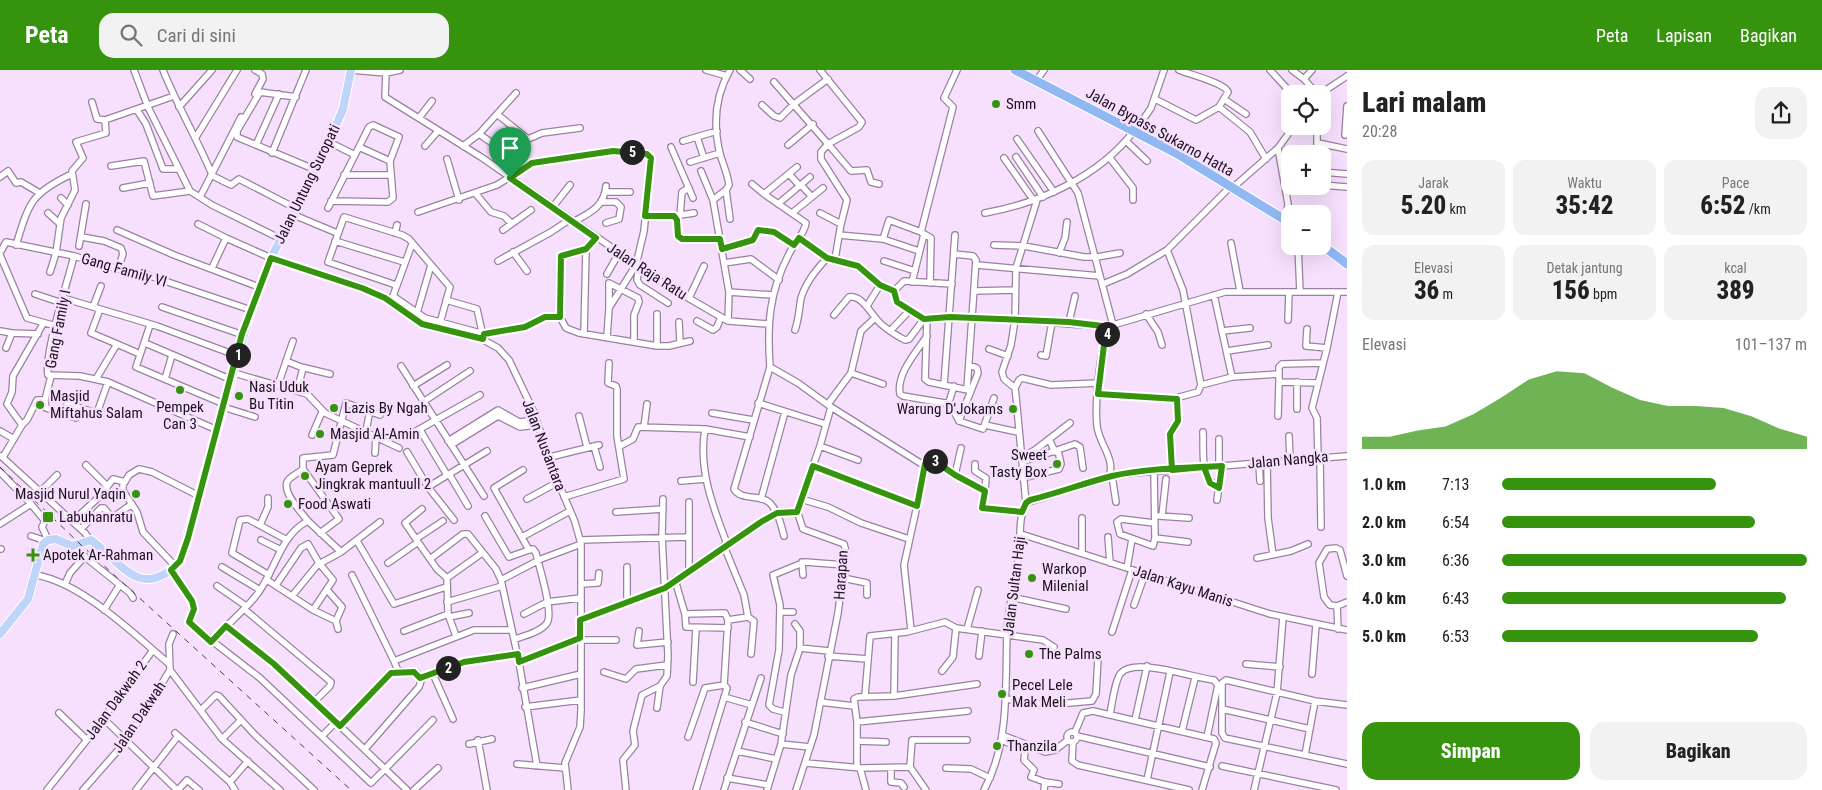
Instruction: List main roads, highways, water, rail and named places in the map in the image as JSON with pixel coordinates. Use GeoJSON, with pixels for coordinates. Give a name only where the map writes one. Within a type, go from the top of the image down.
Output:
{"type":"FeatureCollection","features":[{"type":"Feature","properties":{"kind":"highway","name":"Jalan Bypass Sukarno Hatta"},"geometry":{"type":"LineString","coordinates":[[1015,70],[1136,129]]}},
{"type":"Feature","properties":{"kind":"highway","name":"Jalan Bypass Sukarno Hatta"},"geometry":{"type":"LineString","coordinates":[[1027,70],[1042,73],[1281,213]]}},
{"type":"Feature","properties":{"kind":"highway"},"geometry":{"type":"LineString","coordinates":[[1331,245],[1347,256]]}},
{"type":"Feature","properties":{"kind":"highway"},"geometry":{"type":"LineString","coordinates":[[1331,252],[1347,264]]}},
{"type":"Feature","properties":{"kind":"main road","name":"Jalan Untung Suropati"},"geometry":{"type":"LineString","coordinates":[[0,634],[28,599],[47,540],[56,539],[70,545],[77,545],[90,540],[137,578],[153,578],[173,568],[183,553],[233,376],[242,334],[271,258],[316,170],[343,109],[351,70]]}},
{"type":"Feature","properties":{"kind":"railway"},"geometry":{"type":"LineString","coordinates":[[0,467],[80,544],[351,790]]}},
{"type":"Feature","properties":{"kind":"place","name":"Smm"},"geometry":{"type":"Point","coordinates":[996,104]}},
{"type":"Feature","properties":{"kind":"place","name":"Pempek Can 3"},"geometry":{"type":"Point","coordinates":[180,390]}},
{"type":"Feature","properties":{"kind":"place","name":"Nasi Uduk Bu Titin"},"geometry":{"type":"Point","coordinates":[239,396]}},
{"type":"Feature","properties":{"kind":"place","name":"Masjid Miftahus Salam"},"geometry":{"type":"Point","coordinates":[40,405]}},
{"type":"Feature","properties":{"kind":"place","name":"Lazis By Ngah"},"geometry":{"type":"Point","coordinates":[334,408]}},
{"type":"Feature","properties":{"kind":"place","name":"Warung D'Jokams"},"geometry":{"type":"Point","coordinates":[1013,409]}},
{"type":"Feature","properties":{"kind":"place","name":"Masjid Al-Amin"},"geometry":{"type":"Point","coordinates":[320,434]}},
{"type":"Feature","properties":{"kind":"place","name":"Sweet Tasty Box"},"geometry":{"type":"Point","coordinates":[1057,464]}},
{"type":"Feature","properties":{"kind":"place","name":"Ayam Geprek Jingkrak mantuull 2"},"geometry":{"type":"Point","coordinates":[305,476]}},
{"type":"Feature","properties":{"kind":"place","name":"Masjid Nurul Yaqin"},"geometry":{"type":"Point","coordinates":[136,494]}},
{"type":"Feature","properties":{"kind":"place","name":"Food Aswati"},"geometry":{"type":"Point","coordinates":[288,504]}},
{"type":"Feature","properties":{"kind":"place","name":"Labuhanratu"},"geometry":{"type":"Point","coordinates":[48,517]}},
{"type":"Feature","properties":{"kind":"place","name":"Apotek Ar-Rahman"},"geometry":{"type":"Point","coordinates":[33,555]}},
{"type":"Feature","properties":{"kind":"place","name":"Warkop Milenial"},"geometry":{"type":"Point","coordinates":[1032,578]}},
{"type":"Feature","properties":{"kind":"place","name":"The Palms"},"geometry":{"type":"Point","coordinates":[1029,654]}},
{"type":"Feature","properties":{"kind":"place","name":"Pecel Lele Mak Meli"},"geometry":{"type":"Point","coordinates":[1002,694]}},
{"type":"Feature","properties":{"kind":"place","name":"Thanzila"},"geometry":{"type":"Point","coordinates":[997,746]}}]}
